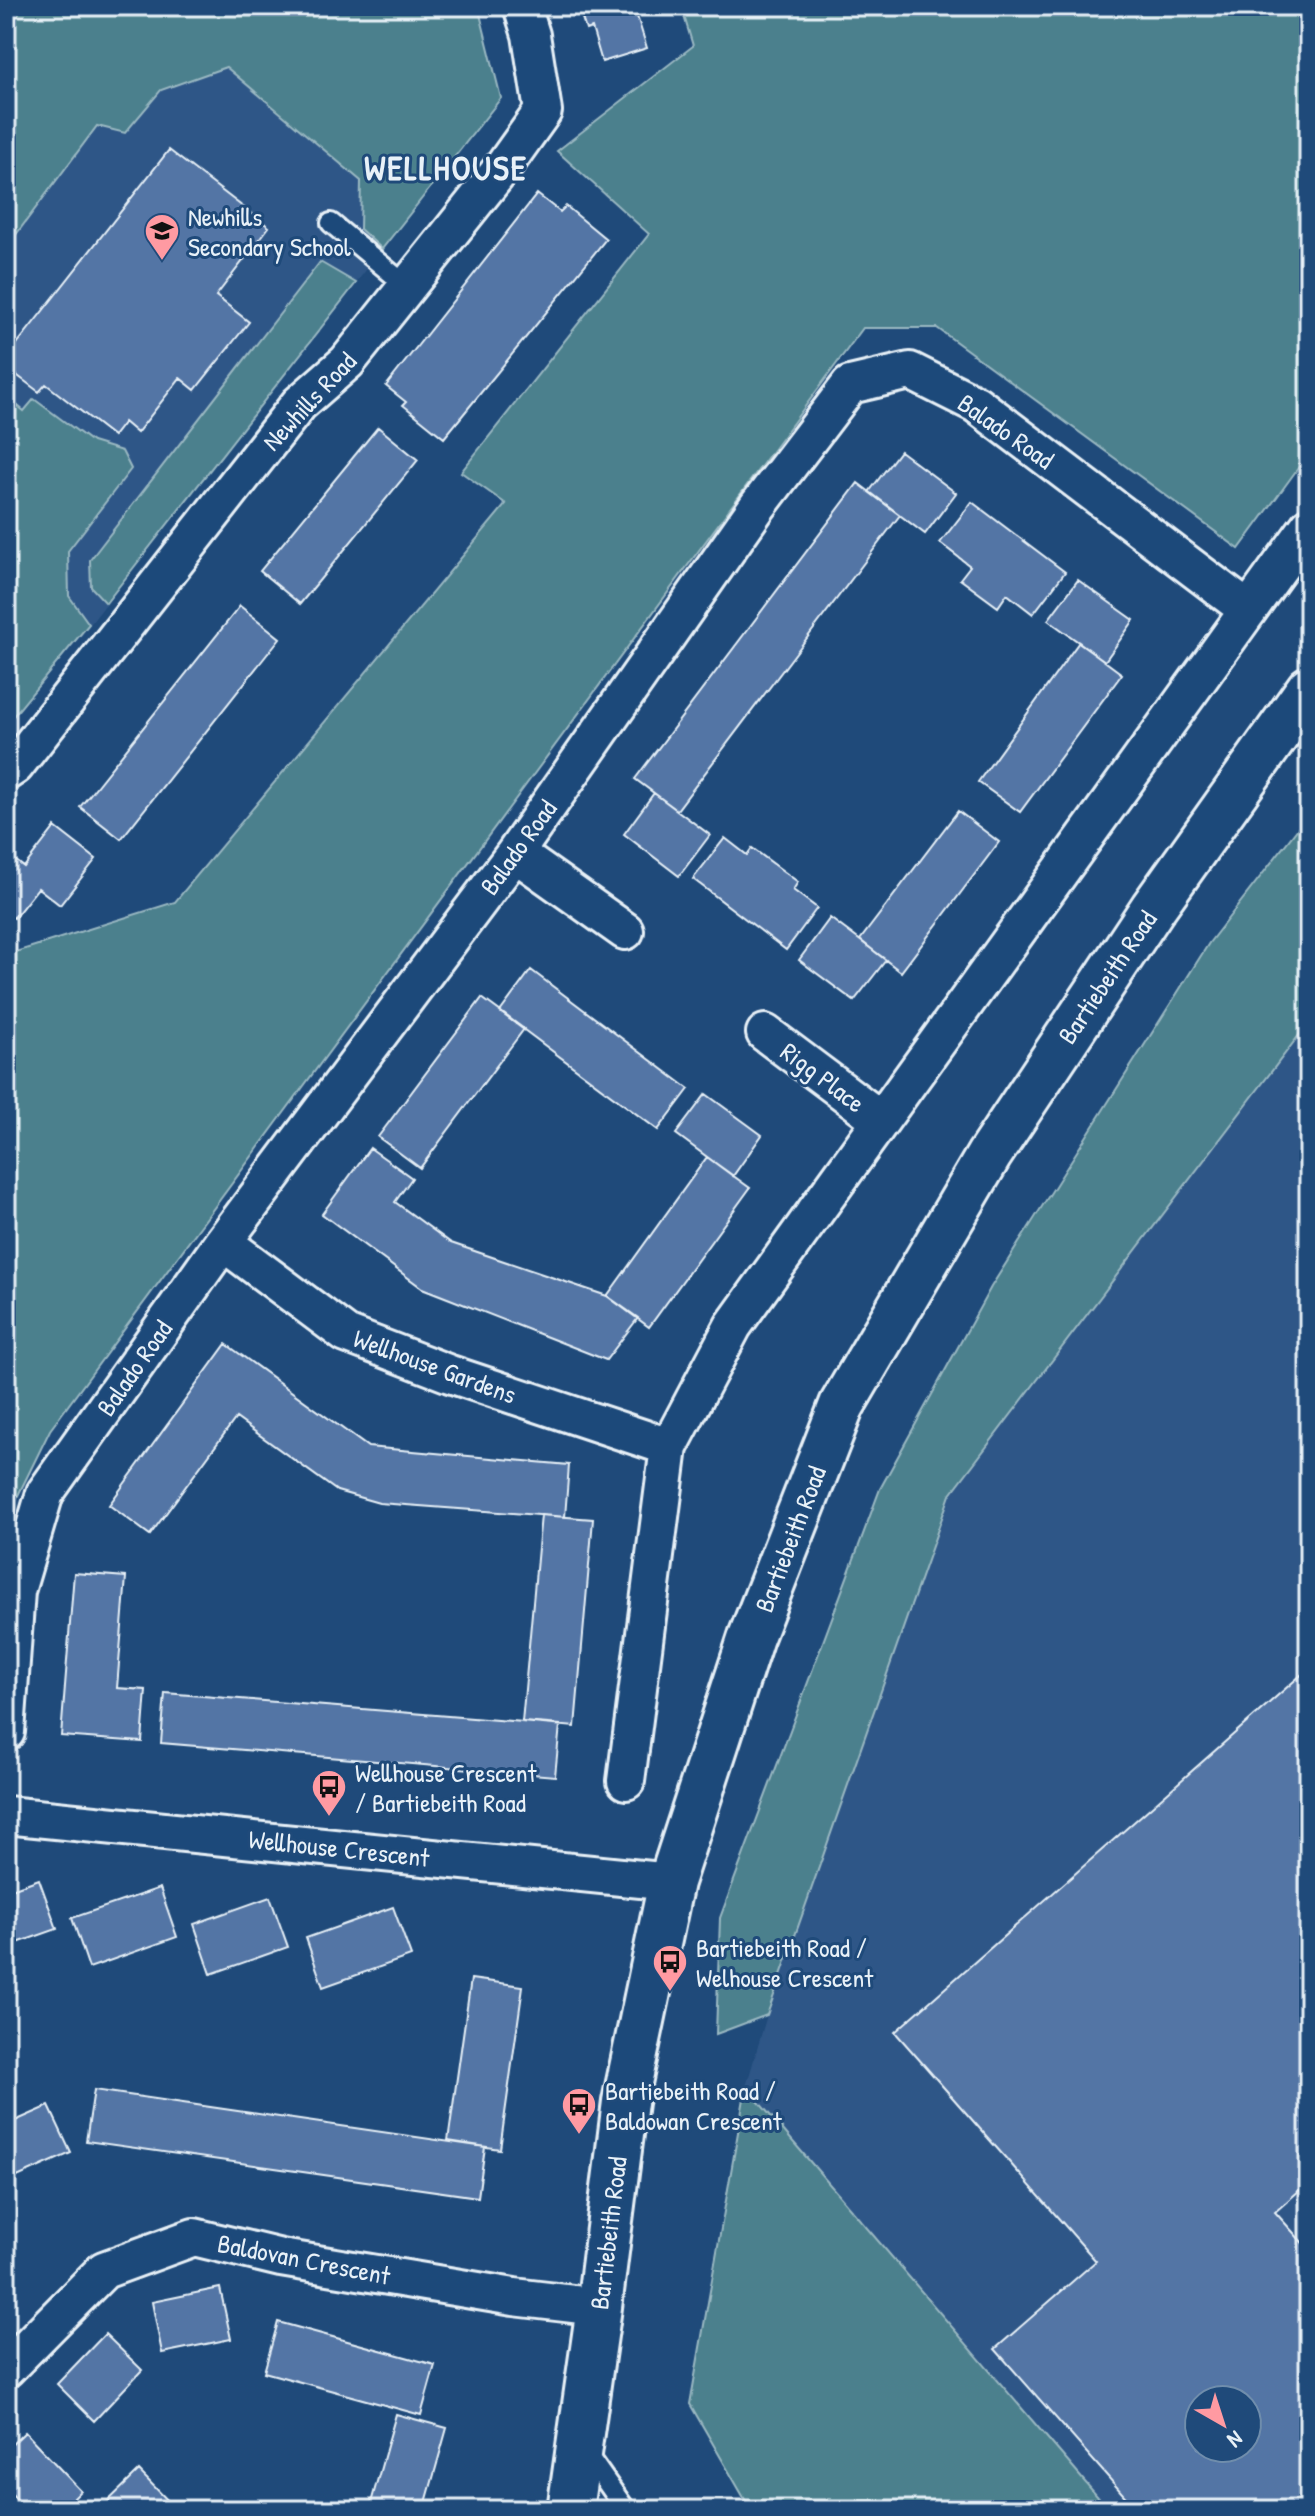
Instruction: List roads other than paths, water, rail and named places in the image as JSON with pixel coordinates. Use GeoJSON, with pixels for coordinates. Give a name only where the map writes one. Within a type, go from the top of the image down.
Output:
{"type":"FeatureCollection","features":[{"type":"Feature","properties":{"kind":"street","name":"Newhills Road"},"geometry":{"type":"LineString","coordinates":[[6,772],[15,766],[69,699],[299,404],[347,362],[408,287],[543,111],[531,35],[522,6]]}},
{"type":"Feature","properties":{"kind":"street","name":"Balado Road"},"geometry":{"type":"LineString","coordinates":[[6,1732],[16,1591],[45,1493],[223,1242],[515,853],[757,507],[850,385],[910,371],[976,404],[1248,610]]}},
{"type":"Feature","properties":{"kind":"street"},"geometry":{"type":"LineString","coordinates":[[626,1781],[669,1447],[733,1326],[1309,526]]}},
{"type":"Feature","properties":{"kind":"street","name":"Bartiebeith Road"},"geometry":{"type":"LineString","coordinates":[[570,2510],[625,2102],[671,1882],[751,1637],[842,1405],[989,1155],[1153,908],[1309,689]]}},
{"type":"Feature","properties":{"kind":"street"},"geometry":{"type":"LineString","coordinates":[[515,853],[625,931]]}},
{"type":"Feature","properties":{"kind":"street","name":"Rigg Place"},"geometry":{"type":"LineString","coordinates":[[765,1033],[881,1120]]}},
{"type":"Feature","properties":{"kind":"street","name":"Wellhouse Gardens"},"geometry":{"type":"LineString","coordinates":[[223,1242],[346,1334],[450,1374],[669,1447]]}},
{"type":"Feature","properties":{"kind":"street","name":"Wellhouse Crescent"},"geometry":{"type":"LineString","coordinates":[[6,1815],[671,1882]]}},
{"type":"Feature","properties":{"kind":"street","name":"Baldovan Crescent"},"geometry":{"type":"LineString","coordinates":[[6,2369],[104,2270],[194,2237],[281,2258],[514,2297],[599,2307]]}},
{"type":"Feature","properties":{"kind":"lane"},"geometry":{"type":"LineString","coordinates":[[331,223],[408,287]]}},
{"type":"Feature","properties":{"kind":"lane"},"geometry":{"type":"LineString","coordinates":[[580,2444],[626,2510]]}},
{"type":"Feature","properties":{"kind":"place","name":"Newhills Secondary School"},"geometry":{"type":"Point","coordinates":[162,262]}},
{"type":"Feature","properties":{"kind":"place","name":"Wellhouse Crescent / Bartiebeith Road"},"geometry":{"type":"Point","coordinates":[329,1818]}},
{"type":"Feature","properties":{"kind":"place","name":"Bartiebeith Road / Welhouse Crescent"},"geometry":{"type":"Point","coordinates":[670,1993]}},
{"type":"Feature","properties":{"kind":"place","name":"Bartiebeith Road / Baldowan Crescent"},"geometry":{"type":"Point","coordinates":[579,2136]}},
{"type":"Feature","properties":{"kind":"district","name":"WELLHOUSE"},"geometry":{"type":"Point","coordinates":[446,168]}}]}
